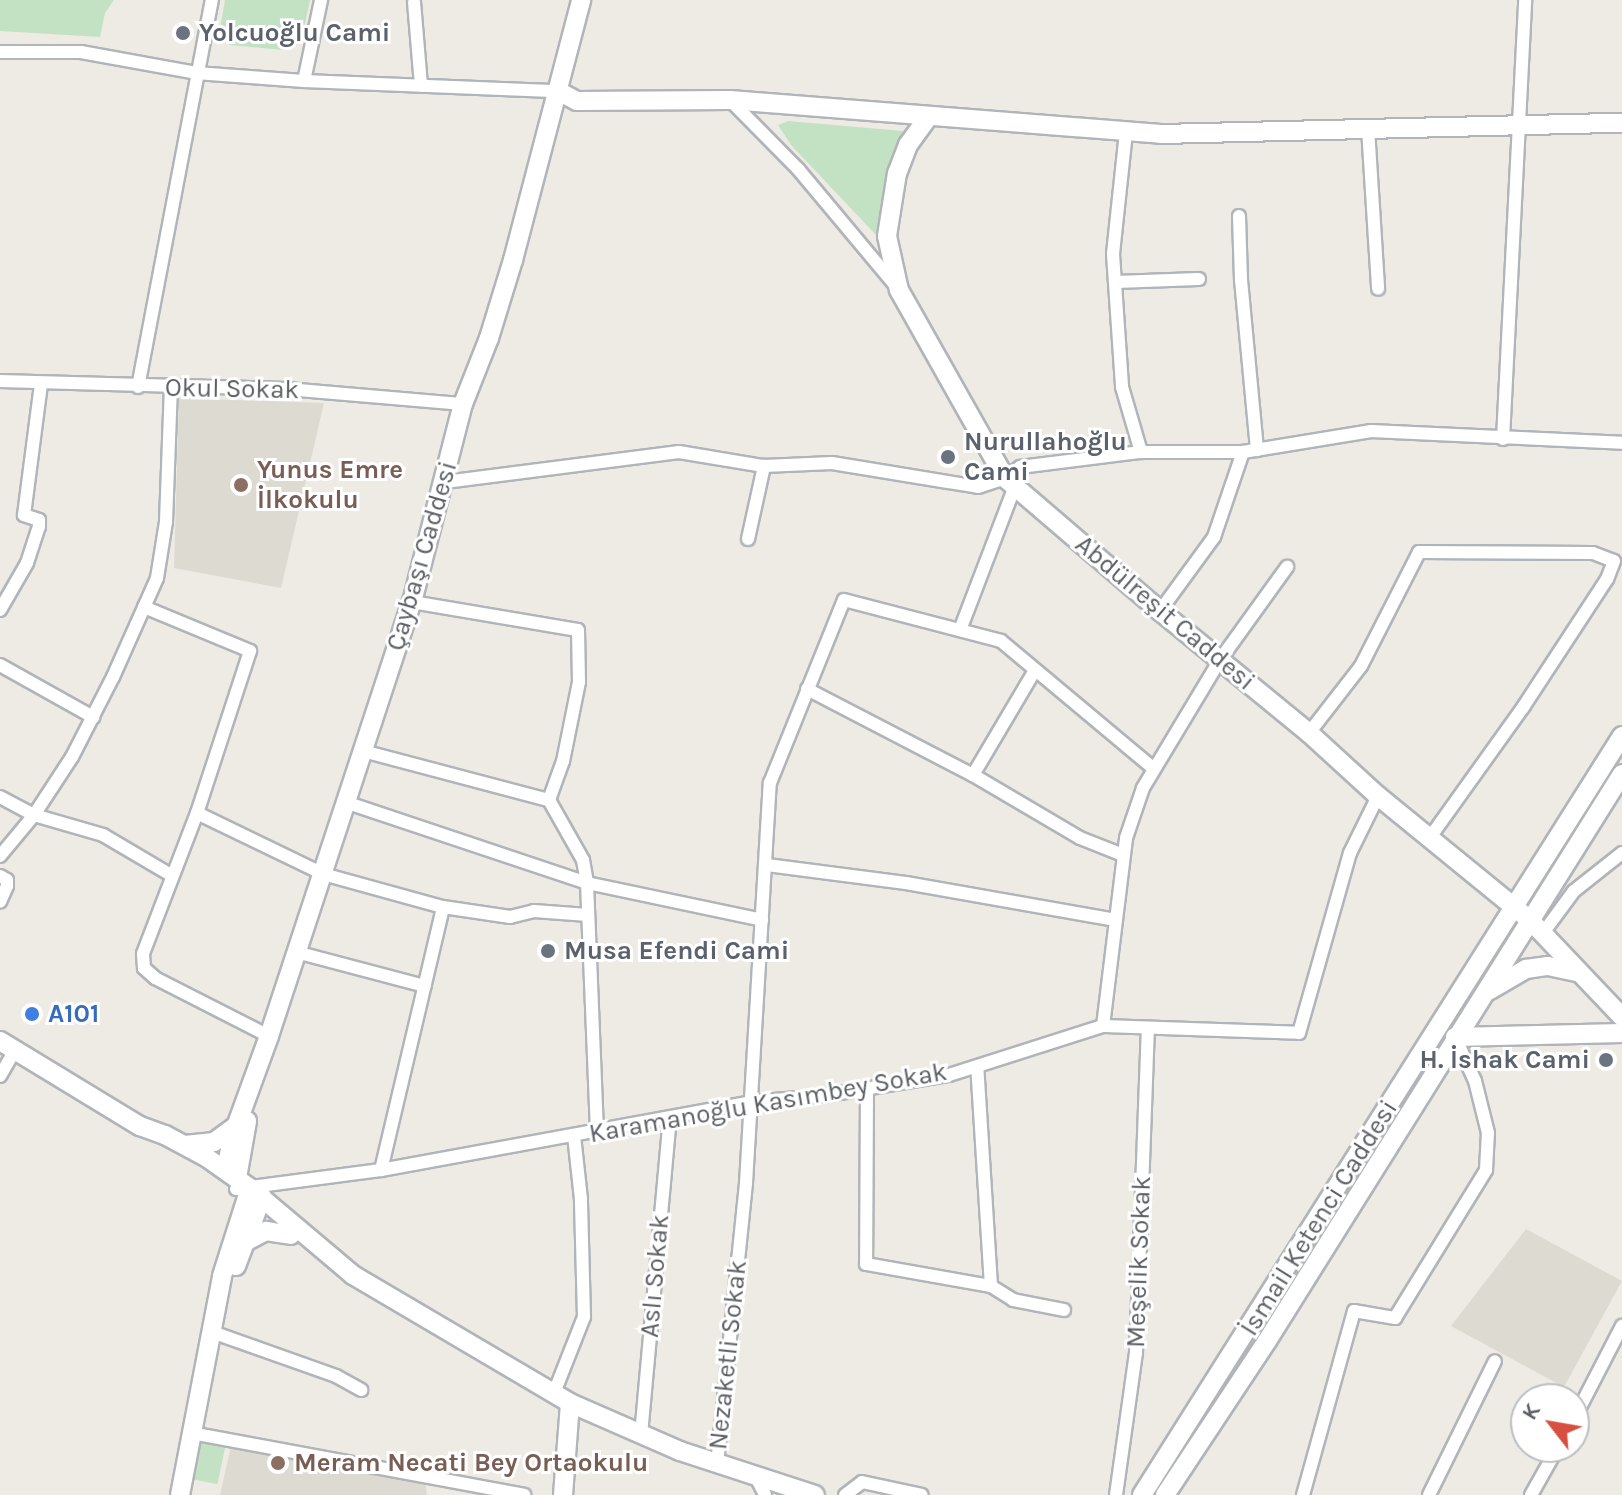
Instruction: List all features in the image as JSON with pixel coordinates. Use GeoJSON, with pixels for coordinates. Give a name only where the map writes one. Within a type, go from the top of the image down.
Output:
{"type":"FeatureCollection","features":[{"type":"Feature","properties":{"kind":"street"},"geometry":{"type":"LineString","coordinates":[[138,387],[212,0]]}},
{"type":"Feature","properties":{"kind":"street"},"geometry":{"type":"LineString","coordinates":[[304,81],[321,0]]}},
{"type":"Feature","properties":{"kind":"street","name":"Çaybaşı Caddesi"},"geometry":{"type":"LineString","coordinates":[[245,1190],[236,1126],[269,1036],[412,602],[463,404],[489,338],[513,260],[581,0]]}},
{"type":"Feature","properties":{"kind":"street"},"geometry":{"type":"LineString","coordinates":[[1503,439],[1525,0]]}},
{"type":"Feature","properties":{"kind":"street"},"geometry":{"type":"LineString","coordinates":[[414,2],[421,86]]}},
{"type":"Feature","properties":{"kind":"street"},"geometry":{"type":"LineString","coordinates":[[0,52],[81,52],[196,73],[304,81],[558,91],[577,101],[730,100],[1161,134],[1622,123]]}},
{"type":"Feature","properties":{"kind":"street"},"geometry":{"type":"LineString","coordinates":[[730,100],[798,169],[899,290]]}},
{"type":"Feature","properties":{"kind":"street","name":"Abdülreşit Caddesi"},"geometry":{"type":"LineString","coordinates":[[929,116],[908,145],[897,173],[887,236],[899,290],[1010,482],[1309,733],[1378,796],[1431,836],[1529,919],[1622,1017]]}},
{"type":"Feature","properties":{"kind":"street"},"geometry":{"type":"LineString","coordinates":[[1368,128],[1378,289]]}},
{"type":"Feature","properties":{"kind":"street"},"geometry":{"type":"LineString","coordinates":[[1126,132],[1113,254],[1122,387],[1141,452]]}},
{"type":"Feature","properties":{"kind":"street"},"geometry":{"type":"LineString","coordinates":[[1239,216],[1241,280],[1257,450]]}},
{"type":"Feature","properties":{"kind":"street"},"geometry":{"type":"LineString","coordinates":[[1115,282],[1199,279]]}},
{"type":"Feature","properties":{"kind":"street","name":"Okul Sokak"},"geometry":{"type":"LineString","coordinates":[[0,381],[287,389],[463,404]]}},
{"type":"Feature","properties":{"kind":"street"},"geometry":{"type":"LineString","coordinates":[[0,610],[27,563],[39,527],[39,520],[24,515],[41,384]]}},
{"type":"Feature","properties":{"kind":"street"},"geometry":{"type":"LineString","coordinates":[[0,856],[34,815],[72,757],[157,578],[166,522],[171,388]]}},
{"type":"Feature","properties":{"kind":"street"},"geometry":{"type":"LineString","coordinates":[[1153,768],[1001,641],[960,630],[1010,482],[1020,467],[1141,452],[1243,452],[1371,431],[1622,443]]}},
{"type":"Feature","properties":{"kind":"street"},"geometry":{"type":"LineString","coordinates":[[445,482],[679,452],[764,466],[832,463],[978,487],[1010,482]]}},
{"type":"Feature","properties":{"kind":"street"},"geometry":{"type":"LineString","coordinates":[[1160,611],[1214,537],[1243,452]]}},
{"type":"Feature","properties":{"kind":"street"},"geometry":{"type":"LineString","coordinates":[[748,539],[764,466]]}},
{"type":"Feature","properties":{"kind":"street"},"geometry":{"type":"LineString","coordinates":[[1309,733],[1361,666],[1419,552],[1593,553],[1614,561],[1607,579],[1524,706],[1431,836]]}},
{"type":"Feature","properties":{"kind":"street"},"geometry":{"type":"LineString","coordinates":[[1103,1026],[1123,855],[1134,813],[1153,768],[1220,660],[1287,567]]}},
{"type":"Feature","properties":{"kind":"street","name":"Nezaketli Sokak"},"geometry":{"type":"LineString","coordinates":[[717,1464],[740,1246],[770,783],[844,600],[960,630]]}},
{"type":"Feature","properties":{"kind":"street"},"geometry":{"type":"LineString","coordinates":[[412,602],[578,630],[579,682],[563,761],[549,800]]}},
{"type":"Feature","properties":{"kind":"street"},"geometry":{"type":"LineString","coordinates":[[144,607],[250,651],[197,813],[143,954],[144,968],[155,978],[269,1036]]}},
{"type":"Feature","properties":{"kind":"street"},"geometry":{"type":"LineString","coordinates":[[0,665],[93,717]]}},
{"type":"Feature","properties":{"kind":"street"},"geometry":{"type":"LineString","coordinates":[[973,775],[1035,670]]}},
{"type":"Feature","properties":{"kind":"street"},"geometry":{"type":"LineString","coordinates":[[807,689],[973,775],[1080,838],[1123,855]]}},
{"type":"Feature","properties":{"kind":"street","name":"İsmail Ketenci Caddesi"},"geometry":{"type":"LineString","coordinates":[[1142,1495],[1410,1073],[1512,905],[1622,736]]}},
{"type":"Feature","properties":{"kind":"street"},"geometry":{"type":"LineString","coordinates":[[363,751],[549,800],[583,860],[587,883],[597,1132]]}},
{"type":"Feature","properties":{"kind":"street","name":"İsmail Ketenci Caddesi"},"geometry":{"type":"LineString","coordinates":[[1165,1495],[1267,1341],[1622,774]]}},
{"type":"Feature","properties":{"kind":"street","name":"Karamanoğlu Kasımbey Sokak"},"geometry":{"type":"LineString","coordinates":[[245,1190],[381,1170],[750,1102],[867,1089],[977,1066],[1103,1026],[1299,1033],[1350,853],[1378,796]]}},
{"type":"Feature","properties":{"kind":"street"},"geometry":{"type":"LineString","coordinates":[[0,797],[34,815],[103,835],[171,875]]}},
{"type":"Feature","properties":{"kind":"street"},"geometry":{"type":"LineString","coordinates":[[345,802],[587,883],[762,920]]}},
{"type":"Feature","properties":{"kind":"street"},"geometry":{"type":"LineString","coordinates":[[197,813],[323,874],[443,907],[510,917],[534,911],[588,915]]}},
{"type":"Feature","properties":{"kind":"street"},"geometry":{"type":"LineString","coordinates":[[1543,933],[1574,891],[1622,853]]}},
{"type":"Feature","properties":{"kind":"street"},"geometry":{"type":"LineString","coordinates":[[767,865],[906,883],[1116,920]]}},
{"type":"Feature","properties":{"kind":"street"},"geometry":{"type":"LineString","coordinates":[[0,876],[7,880],[0,902]]}},
{"type":"Feature","properties":{"kind":"street"},"geometry":{"type":"LineString","coordinates":[[381,1170],[443,907]]}},
{"type":"Feature","properties":{"kind":"street"},"geometry":{"type":"LineString","coordinates":[[296,952],[425,986]]}},
{"type":"Feature","properties":{"kind":"street"},"geometry":{"type":"LineString","coordinates":[[1479,999],[1498,983],[1526,969],[1567,967],[1581,973]]}},
{"type":"Feature","properties":{"kind":"street","name":"Meşelik Sokak"},"geometry":{"type":"LineString","coordinates":[[1116,1495],[1136,1353],[1148,1028]]}},
{"type":"Feature","properties":{"kind":"street"},"geometry":{"type":"LineString","coordinates":[[1303,1495],[1354,1311],[1395,1318],[1486,1170],[1488,1133],[1475,1081],[1455,1037],[1622,1033]]}},
{"type":"Feature","properties":{"kind":"street"},"geometry":{"type":"LineString","coordinates":[[0,1076],[7,1045],[140,1126],[185,1145],[353,1275]]}},
{"type":"Feature","properties":{"kind":"street"},"geometry":{"type":"LineString","coordinates":[[977,1066],[991,1286]]}},
{"type":"Feature","properties":{"kind":"street"},"geometry":{"type":"LineString","coordinates":[[867,1089],[866,1264],[991,1286],[1013,1300],[1064,1310]]}},
{"type":"Feature","properties":{"kind":"street","name":"Çaybaşı Caddesi"},"geometry":{"type":"LineString","coordinates":[[244,1107],[247,1121],[245,1190]]}},
{"type":"Feature","properties":{"kind":"street","name":"Aslı Sokak"},"geometry":{"type":"LineString","coordinates":[[641,1435],[670,1118]]}},
{"type":"Feature","properties":{"kind":"street"},"geometry":{"type":"LineString","coordinates":[[140,1126],[155,1141],[245,1190],[291,1235],[325,1262],[353,1275],[570,1403],[717,1464],[815,1495]]}},
{"type":"Feature","properties":{"kind":"street"},"geometry":{"type":"LineString","coordinates":[[185,1145],[214,1142],[236,1126]]}},
{"type":"Feature","properties":{"kind":"street"},"geometry":{"type":"LineString","coordinates":[[554,1393],[584,1317],[582,1212],[574,1136]]}},
{"type":"Feature","properties":{"kind":"street"},"geometry":{"type":"LineString","coordinates":[[212,1332],[245,1242],[245,1190]]}},
{"type":"Feature","properties":{"kind":"street"},"geometry":{"type":"LineString","coordinates":[[180,1495],[222,1276],[245,1190]]}},
{"type":"Feature","properties":{"kind":"street"},"geometry":{"type":"LineString","coordinates":[[245,1242],[266,1231],[291,1235]]}},
{"type":"Feature","properties":{"kind":"street"},"geometry":{"type":"LineString","coordinates":[[1590,1388],[1622,1326]]}},
{"type":"Feature","properties":{"kind":"street"},"geometry":{"type":"LineString","coordinates":[[212,1332],[336,1376],[361,1390]]}},
{"type":"Feature","properties":{"kind":"street"},"geometry":{"type":"LineString","coordinates":[[1429,1495],[1495,1361]]}},
{"type":"Feature","properties":{"kind":"street"},"geometry":{"type":"LineString","coordinates":[[563,1495],[570,1403]]}},
{"type":"Feature","properties":{"kind":"street"},"geometry":{"type":"LineString","coordinates":[[191,1433],[524,1495]]}},
{"type":"Feature","properties":{"kind":"street"},"geometry":{"type":"LineString","coordinates":[[1531,1495],[1549,1463]]}},
{"type":"Feature","properties":{"kind":"street"},"geometry":{"type":"LineString","coordinates":[[756,1477],[765,1495]]}},
{"type":"Feature","properties":{"kind":"street"},"geometry":{"type":"LineString","coordinates":[[845,1495],[862,1482],[922,1495]]}},
{"type":"Feature","properties":{"kind":"shaded area","name":"Yunus Emre İlkokulu"},"geometry":{"type":"Polygon","coordinates":[[[179,398],[324,403],[281,588],[174,568],[179,398]]]}},
{"type":"Feature","properties":{"kind":"shaded area"},"geometry":{"type":"Polygon","coordinates":[[[1526,1229],[1622,1281],[1566,1383],[1557,1383],[1451,1326],[1526,1229]]]}},
{"type":"Feature","properties":{"kind":"shaded area","name":"Meram Necati Bey Ortaokulu"},"geometry":{"type":"Polygon","coordinates":[[[231,1446],[425,1480],[427,1495],[220,1495],[231,1446]]]}},
{"type":"Feature","properties":{"kind":"green space"},"geometry":{"type":"Polygon","coordinates":[[[0,0],[114,0],[105,13],[100,37],[0,31],[0,0]]]}},
{"type":"Feature","properties":{"kind":"green space"},"geometry":{"type":"Polygon","coordinates":[[[225,0],[310,0],[301,43],[284,50],[230,45],[219,35],[225,0]]]}},
{"type":"Feature","properties":{"kind":"green space"},"geometry":{"type":"Polygon","coordinates":[[[788,121],[903,131],[887,177],[883,232],[876,235],[791,145],[778,125],[788,121]]]}},
{"type":"Feature","properties":{"kind":"green space"},"geometry":{"type":"Polygon","coordinates":[[[201,1441],[225,1446],[217,1484],[193,1479],[201,1441]]]}},
{"type":"Feature","properties":{"kind":"place","name":"Yolcuoğlu Cami"},"geometry":{"type":"Point","coordinates":[183,33]}},
{"type":"Feature","properties":{"kind":"place","name":"Nurullahoğlu Cami"},"geometry":{"type":"Point","coordinates":[948,457]}},
{"type":"Feature","properties":{"kind":"place","name":"Yunus Emre İlkokulu"},"geometry":{"type":"Point","coordinates":[241,485]}},
{"type":"Feature","properties":{"kind":"place","name":"Musa Efendi Cami"},"geometry":{"type":"Point","coordinates":[548,951]}},
{"type":"Feature","properties":{"kind":"place","name":"A101"},"geometry":{"type":"Point","coordinates":[32,1014]}},
{"type":"Feature","properties":{"kind":"place","name":"H. İshak Cami"},"geometry":{"type":"Point","coordinates":[1606,1060]}},
{"type":"Feature","properties":{"kind":"place","name":"Meram Necati Bey Ortaokulu"},"geometry":{"type":"Point","coordinates":[278,1463]}}]}
